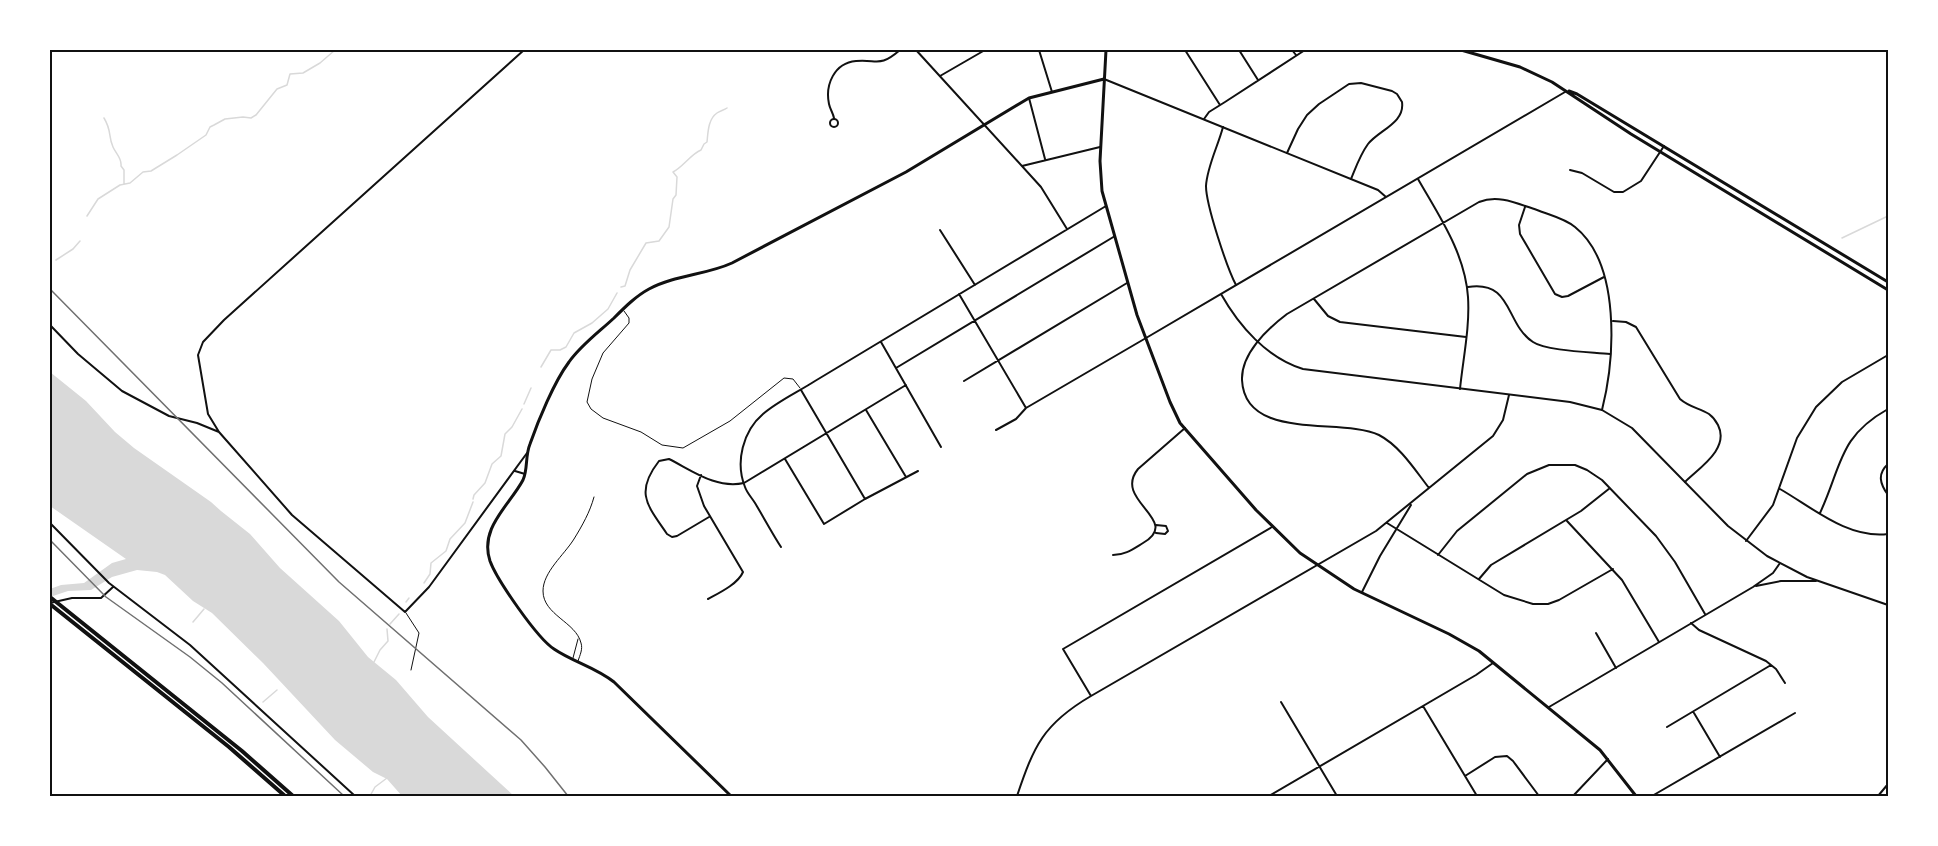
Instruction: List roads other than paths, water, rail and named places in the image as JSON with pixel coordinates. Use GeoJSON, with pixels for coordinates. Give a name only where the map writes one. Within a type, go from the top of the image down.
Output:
{"type":"FeatureCollection","features":[{"type":"Feature","properties":{"kind":"highway"},"geometry":{"type":"LineString","coordinates":[[50,597],[236,746],[292,796]]}},
{"type":"Feature","properties":{"kind":"highway"},"geometry":{"type":"LineString","coordinates":[[50,604],[229,747],[285,796]]}},
{"type":"Feature","properties":{"kind":"main road"},"geometry":{"type":"LineString","coordinates":[[1106,50],[1100,181],[1127,283],[1173,410],[1185,428],[1272,527],[1295,549],[1317,566],[1362,593],[1455,637],[1493,662],[1600,750],[1636,796]]}},
{"type":"Feature","properties":{"kind":"main road"},"geometry":{"type":"LineString","coordinates":[[1461,50],[1520,67],[1577,94],[1888,282]]}},
{"type":"Feature","properties":{"kind":"main road"},"geometry":{"type":"LineString","coordinates":[[731,796],[614,682],[599,671],[554,649],[543,640],[492,564],[488,541],[494,523],[525,474],[527,452],[565,367],[578,351],[623,310],[656,285],[732,263],[906,172],[1029,98],[1104,79]]}},
{"type":"Feature","properties":{"kind":"main road"},"geometry":{"type":"LineString","coordinates":[[1567,91],[1574,98],[1660,152],[1888,290]]}},
{"type":"Feature","properties":{"kind":"street"},"geometry":{"type":"LineString","coordinates":[[524,50],[359,197],[205,339],[198,352],[208,414],[219,432],[293,516],[405,612],[429,587],[527,452]]}},
{"type":"Feature","properties":{"kind":"street"},"geometry":{"type":"LineString","coordinates":[[834,118],[829,104],[829,91],[830,81],[837,70],[845,64],[856,61],[880,62],[900,50]]}},
{"type":"Feature","properties":{"kind":"street"},"geometry":{"type":"LineString","coordinates":[[916,50],[1045,192],[1067,229]]}},
{"type":"Feature","properties":{"kind":"street"},"geometry":{"type":"LineString","coordinates":[[940,76],[985,50]]}},
{"type":"Feature","properties":{"kind":"street"},"geometry":{"type":"LineString","coordinates":[[1039,50],[1052,92]]}},
{"type":"Feature","properties":{"kind":"street"},"geometry":{"type":"LineString","coordinates":[[1185,50],[1220,105]]}},
{"type":"Feature","properties":{"kind":"street"},"geometry":{"type":"LineString","coordinates":[[1239,50],[1258,80]]}},
{"type":"Feature","properties":{"kind":"street"},"geometry":{"type":"LineString","coordinates":[[1292,50],[1296,55]]}},
{"type":"Feature","properties":{"kind":"street"},"geometry":{"type":"LineString","coordinates":[[1204,119],[1209,112],[1305,50]]}},
{"type":"Feature","properties":{"kind":"street"},"geometry":{"type":"LineString","coordinates":[[1104,79],[1378,190],[1386,197]]}},
{"type":"Feature","properties":{"kind":"street"},"geometry":{"type":"LineString","coordinates":[[1287,153],[1307,115],[1319,104],[1353,83],[1395,92],[1401,99],[1403,110],[1398,119],[1366,146],[1351,179]]}},
{"type":"Feature","properties":{"kind":"street"},"geometry":{"type":"LineString","coordinates":[[996,430],[1016,419],[1026,408],[1567,91]]}},
{"type":"Feature","properties":{"kind":"street"},"geometry":{"type":"LineString","coordinates":[[1029,98],[1045,159]]}},
{"type":"Feature","properties":{"kind":"street"},"geometry":{"type":"LineString","coordinates":[[1224,127],[1206,188],[1228,268],[1236,285]]}},
{"type":"Feature","properties":{"kind":"street"},"geometry":{"type":"LineString","coordinates":[[1570,170],[1582,173],[1612,191],[1623,192],[1641,181],[1664,146]]}},
{"type":"Feature","properties":{"kind":"street"},"geometry":{"type":"LineString","coordinates":[[1022,166],[1100,147]]}},
{"type":"Feature","properties":{"kind":"street"},"geometry":{"type":"LineString","coordinates":[[1418,179],[1459,256],[1467,287],[1468,313],[1460,389]]}},
{"type":"Feature","properties":{"kind":"street"},"geometry":{"type":"LineString","coordinates":[[1429,488],[1395,446],[1375,433],[1278,420],[1266,416],[1256,410],[1246,397],[1242,377],[1247,358],[1259,342],[1284,317],[1486,199],[1499,198],[1563,220],[1576,228],[1589,244],[1604,278],[1612,321],[1602,410]]}},
{"type":"Feature","properties":{"kind":"street"},"geometry":{"type":"LineString","coordinates":[[782,547],[744,483],[742,454],[751,429],[765,413],[1106,206]]}},
{"type":"Feature","properties":{"kind":"street"},"geometry":{"type":"LineString","coordinates":[[1525,206],[1519,225],[1520,234],[1555,294],[1560,297],[1568,296],[1604,278]]}},
{"type":"Feature","properties":{"kind":"street"},"geometry":{"type":"LineString","coordinates":[[940,230],[975,285]]}},
{"type":"Feature","properties":{"kind":"street"},"geometry":{"type":"LineString","coordinates":[[896,368],[1115,236]]}},
{"type":"Feature","properties":{"kind":"street"},"geometry":{"type":"LineString","coordinates":[[964,381],[1127,283]]}},
{"type":"Feature","properties":{"kind":"street"},"geometry":{"type":"LineString","coordinates":[[1467,287],[1484,286],[1499,294],[1525,335],[1537,344],[1610,354]]}},
{"type":"Feature","properties":{"kind":"street"},"geometry":{"type":"LineString","coordinates":[[959,294],[1026,408]]}},
{"type":"Feature","properties":{"kind":"street"},"geometry":{"type":"LineString","coordinates":[[1221,294],[1237,320],[1259,342],[1285,362],[1308,371],[1509,394],[1575,403],[1602,410],[1635,430],[1721,519],[1746,541],[1780,563],[1818,581],[1888,604]]}},
{"type":"Feature","properties":{"kind":"street"},"geometry":{"type":"LineString","coordinates":[[1314,299],[1328,316],[1340,322],[1466,337]]}},
{"type":"Feature","properties":{"kind":"street"},"geometry":{"type":"LineString","coordinates":[[1612,321],[1626,322],[1636,327],[1680,399],[1691,407],[1709,414],[1719,428],[1721,439],[1718,448],[1685,482]]}},
{"type":"Feature","properties":{"kind":"street"},"geometry":{"type":"LineString","coordinates":[[50,325],[115,387],[166,415],[197,423],[219,432]]}},
{"type":"Feature","properties":{"kind":"street"},"geometry":{"type":"LineString","coordinates":[[880,342],[941,447]]}},
{"type":"Feature","properties":{"kind":"street"},"geometry":{"type":"LineString","coordinates":[[1746,541],[1770,510],[1797,438],[1820,402],[1846,379],[1888,355]]}},
{"type":"Feature","properties":{"kind":"street"},"geometry":{"type":"LineString","coordinates":[[710,517],[672,537],[667,534],[645,498],[644,491],[659,461],[665,458],[720,483],[744,483],[906,386]]}},
{"type":"Feature","properties":{"kind":"street"},"geometry":{"type":"LineString","coordinates":[[801,390],[865,499]]}},
{"type":"Feature","properties":{"kind":"street"},"geometry":{"type":"LineString","coordinates":[[1017,796],[1033,753],[1045,733],[1062,715],[1090,696],[1317,566],[1387,523],[1494,434],[1504,417],[1509,394]]}},
{"type":"Feature","properties":{"kind":"street"},"geometry":{"type":"LineString","coordinates":[[1820,513],[1839,461],[1848,444],[1864,425],[1888,409]]}},
{"type":"Feature","properties":{"kind":"street"},"geometry":{"type":"LineString","coordinates":[[866,410],[906,477]]}},
{"type":"Feature","properties":{"kind":"street"},"geometry":{"type":"LineString","coordinates":[[1113,555],[1126,554],[1150,539],[1155,533],[1156,525],[1153,517],[1134,494],[1133,477],[1138,469],[1185,428]]}},
{"type":"Feature","properties":{"kind":"street"},"geometry":{"type":"LineString","coordinates":[[785,459],[824,525],[865,499],[918,471]]}},
{"type":"Feature","properties":{"kind":"street"},"geometry":{"type":"LineString","coordinates":[[1438,555],[1461,527],[1522,477],[1535,469],[1556,464],[1577,466],[1594,474],[1610,488],[1662,543],[1706,615]]}},
{"type":"Feature","properties":{"kind":"street"},"geometry":{"type":"LineString","coordinates":[[1888,464],[1880,479],[1888,495]]}},
{"type":"Feature","properties":{"kind":"street"},"geometry":{"type":"LineString","coordinates":[[515,471],[525,474]]}},
{"type":"Feature","properties":{"kind":"street"},"geometry":{"type":"LineString","coordinates":[[701,475],[697,486],[702,501],[743,572],[729,586],[708,599]]}},
{"type":"Feature","properties":{"kind":"street"},"geometry":{"type":"LineString","coordinates":[[1479,579],[1491,565],[1588,507],[1610,488]]}},
{"type":"Feature","properties":{"kind":"street"},"geometry":{"type":"LineString","coordinates":[[1779,488],[1852,530],[1873,535],[1888,534]]}},
{"type":"Feature","properties":{"kind":"street"},"geometry":{"type":"LineString","coordinates":[[1362,593],[1381,554],[1412,503]]}},
{"type":"Feature","properties":{"kind":"street"},"geometry":{"type":"LineString","coordinates":[[1567,520],[1626,585],[1659,642]]}},
{"type":"Feature","properties":{"kind":"street"},"geometry":{"type":"LineString","coordinates":[[50,523],[113,587],[190,645],[355,796]]}},
{"type":"Feature","properties":{"kind":"street"},"geometry":{"type":"LineString","coordinates":[[1387,523],[1509,597],[1527,603],[1544,605],[1560,600],[1613,569]]}},
{"type":"Feature","properties":{"kind":"street"},"geometry":{"type":"LineString","coordinates":[[1155,533],[1165,534],[1168,531],[1166,526],[1156,525]]}},
{"type":"Feature","properties":{"kind":"street"},"geometry":{"type":"LineString","coordinates":[[1090,696],[1063,649],[1272,527]]}},
{"type":"Feature","properties":{"kind":"street"},"geometry":{"type":"LineString","coordinates":[[1549,707],[1754,587],[1773,573],[1780,563]]}},
{"type":"Feature","properties":{"kind":"street"},"geometry":{"type":"LineString","coordinates":[[1754,587],[1779,581],[1818,581]]}},
{"type":"Feature","properties":{"kind":"street"},"geometry":{"type":"LineString","coordinates":[[50,604],[72,598],[101,598],[113,587]]}},
{"type":"Feature","properties":{"kind":"street"},"geometry":{"type":"LineString","coordinates":[[1692,623],[1699,630],[1771,664],[1785,683]]}},
{"type":"Feature","properties":{"kind":"street"},"geometry":{"type":"LineString","coordinates":[[1596,633],[1616,668]]}},
{"type":"Feature","properties":{"kind":"street"},"geometry":{"type":"LineString","coordinates":[[1269,796],[1482,671],[1493,662]]}},
{"type":"Feature","properties":{"kind":"street"},"geometry":{"type":"LineString","coordinates":[[1667,727],[1771,664]]}},
{"type":"Feature","properties":{"kind":"street"},"geometry":{"type":"LineString","coordinates":[[1281,702],[1335,796]]}},
{"type":"Feature","properties":{"kind":"street"},"geometry":{"type":"LineString","coordinates":[[1423,706],[1477,796]]}},
{"type":"Feature","properties":{"kind":"street"},"geometry":{"type":"LineString","coordinates":[[1694,712],[1720,757]]}},
{"type":"Feature","properties":{"kind":"street"},"geometry":{"type":"LineString","coordinates":[[1652,796],[1795,713]]}},
{"type":"Feature","properties":{"kind":"street"},"geometry":{"type":"LineString","coordinates":[[1465,776],[1497,756],[1504,756],[1512,760],[1539,796]]}},
{"type":"Feature","properties":{"kind":"street"},"geometry":{"type":"LineString","coordinates":[[1573,796],[1608,759]]}},
{"type":"Feature","properties":{"kind":"street"},"geometry":{"type":"LineString","coordinates":[[1878,796],[1888,784]]}},
{"type":"Feature","properties":{"kind":"lane"},"geometry":{"type":"LineString","coordinates":[[623,310],[629,318],[629,323],[603,353],[587,402],[591,409],[603,418],[641,432],[660,445],[679,448],[692,444],[730,421],[784,378],[793,379],[801,390]]}},
{"type":"Feature","properties":{"kind":"lane"},"geometry":{"type":"LineString","coordinates":[[578,661],[582,644],[547,604],[543,596],[543,585],[548,574],[580,529],[594,497]]}},
{"type":"Feature","properties":{"kind":"lane"},"geometry":{"type":"LineString","coordinates":[[405,612],[419,633],[411,670]]}},
{"type":"Feature","properties":{"kind":"lane"},"geometry":{"type":"LineString","coordinates":[[572,659],[578,637]]}},
{"type":"Feature","properties":{"kind":"waterway"},"geometry":{"type":"LineString","coordinates":[[87,216],[98,199],[177,155],[206,135],[210,127],[225,119],[251,118],[256,115],[277,89],[287,85],[290,74],[303,73],[320,63],[335,50]]}},
{"type":"Feature","properties":{"kind":"waterway"},"geometry":{"type":"LineString","coordinates":[[621,287],[625,286],[630,270],[646,243],[659,241],[669,227],[673,199],[676,195],[677,177],[673,172],[701,150],[707,142],[712,119],[717,113],[727,108]]}},
{"type":"Feature","properties":{"kind":"waterway"},"geometry":{"type":"LineString","coordinates":[[104,118],[124,170],[124,184]]}},
{"type":"Feature","properties":{"kind":"waterway"},"geometry":{"type":"LineString","coordinates":[[1842,238],[1888,216]]}},
{"type":"Feature","properties":{"kind":"waterway"},"geometry":{"type":"LineString","coordinates":[[56,260],[73,249],[80,241]]}},
{"type":"Feature","properties":{"kind":"waterway"},"geometry":{"type":"LineString","coordinates":[[541,367],[551,350],[566,347],[574,333],[592,323],[608,309],[617,293]]}},
{"type":"Feature","properties":{"kind":"waterway"},"geometry":{"type":"LineString","coordinates":[[524,404],[531,388]]}},
{"type":"Feature","properties":{"kind":"waterway"},"geometry":{"type":"LineString","coordinates":[[473,499],[485,483],[492,464],[501,456],[505,434],[512,427],[522,409]]}},
{"type":"Feature","properties":{"kind":"waterway"},"geometry":{"type":"LineString","coordinates":[[424,583],[430,574],[431,563],[446,551],[450,539],[465,523],[473,502]]}},
{"type":"Feature","properties":{"kind":"waterway"},"geometry":{"type":"LineString","coordinates":[[406,602],[409,598]]}},
{"type":"Feature","properties":{"kind":"waterway"},"geometry":{"type":"LineString","coordinates":[[193,622],[204,609]]}},
{"type":"Feature","properties":{"kind":"waterway"},"geometry":{"type":"LineString","coordinates":[[390,624],[399,614]]}},
{"type":"Feature","properties":{"kind":"waterway"},"geometry":{"type":"LineString","coordinates":[[374,662],[388,641],[387,629]]}},
{"type":"Feature","properties":{"kind":"waterway"},"geometry":{"type":"LineString","coordinates":[[263,702],[277,690]]}},
{"type":"Feature","properties":{"kind":"waterway"},"geometry":{"type":"LineString","coordinates":[[370,796],[375,787],[387,778]]}},
{"type":"Feature","properties":{"kind":"railway"},"geometry":{"type":"LineString","coordinates":[[50,289],[339,582],[521,740],[568,796]]}},
{"type":"Feature","properties":{"kind":"railway"},"geometry":{"type":"LineString","coordinates":[[50,540],[106,597],[190,657],[222,683],[344,796]]}}]}
